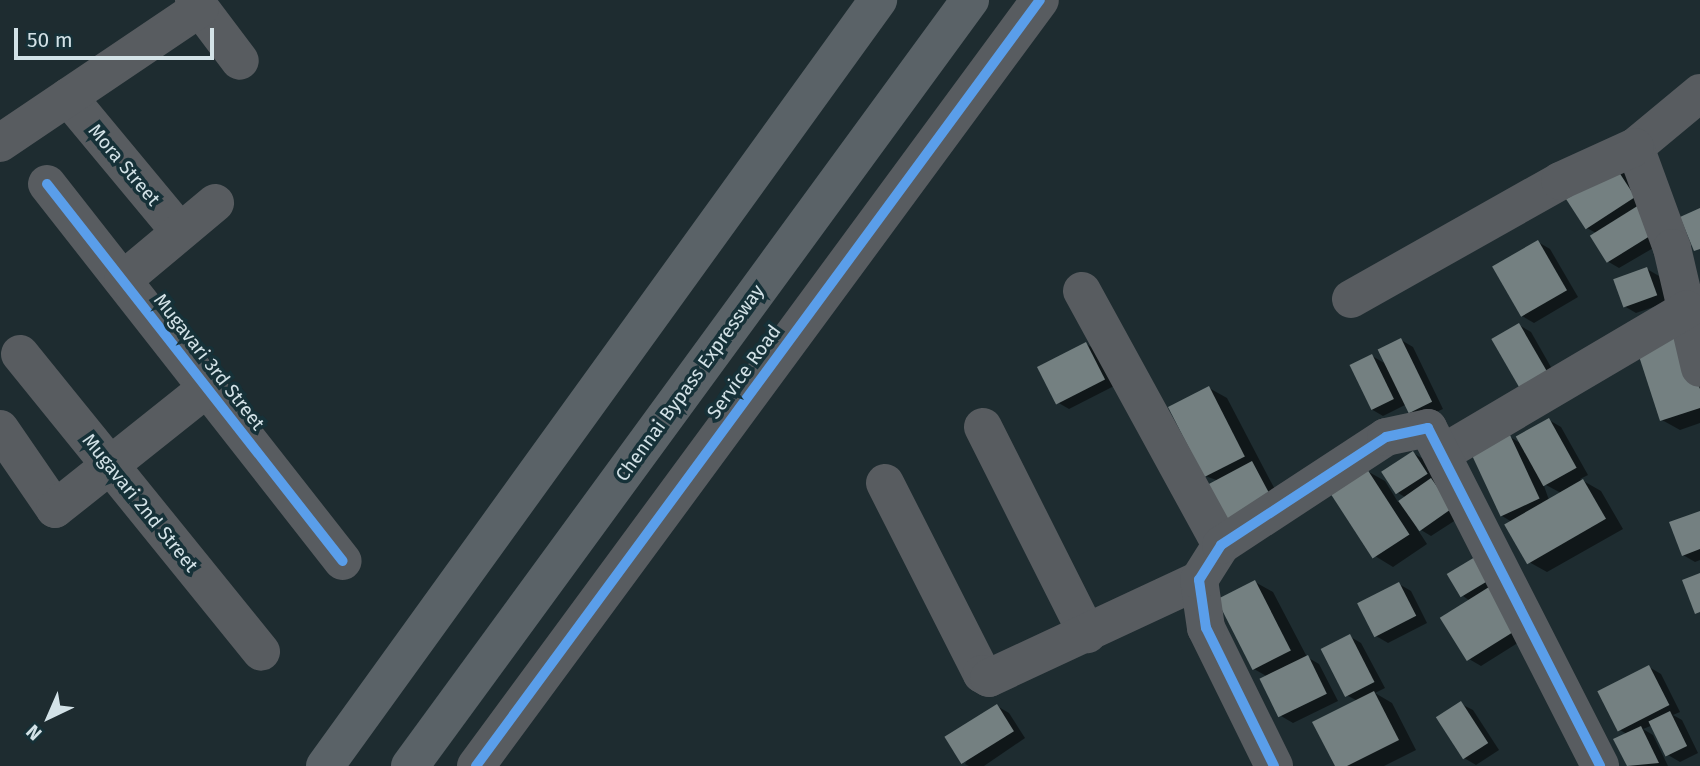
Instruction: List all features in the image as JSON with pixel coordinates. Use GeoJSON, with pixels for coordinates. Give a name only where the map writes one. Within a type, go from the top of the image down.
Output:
{"type":"FeatureCollection","features":[{"type":"Feature","properties":{"kind":"highway"},"geometry":{"type":"LineString","coordinates":[[325,766],[878,0]]}},
{"type":"Feature","properties":{"kind":"highway","name":"Chennai Bypass Expressway"},"geometry":{"type":"LineString","coordinates":[[410,766],[970,0]]}},
{"type":"Feature","properties":{"kind":"street","name":"Service Road"},"geometry":{"type":"LineString","coordinates":[[476,766],[1040,0]]}},
{"type":"Feature","properties":{"kind":"street"},"geometry":{"type":"LineString","coordinates":[[0,143],[197,4],[240,61]]}},
{"type":"Feature","properties":{"kind":"street"},"geometry":{"type":"LineString","coordinates":[[1351,299],[1560,181],[1635,147],[1700,93]]}},
{"type":"Feature","properties":{"kind":"street","name":"Mora Street"},"geometry":{"type":"LineString","coordinates":[[68,97],[180,232]]}},
{"type":"Feature","properties":{"kind":"street"},"geometry":{"type":"LineString","coordinates":[[1635,147],[1672,248],[1700,368]]}},
{"type":"Feature","properties":{"kind":"street","name":"Mugavari 3rd Street"},"geometry":{"type":"LineString","coordinates":[[47,184],[343,561]]}},
{"type":"Feature","properties":{"kind":"street"},"geometry":{"type":"LineString","coordinates":[[122,280],[215,203]]}},
{"type":"Feature","properties":{"kind":"street"},"geometry":{"type":"LineString","coordinates":[[1082,291],[1221,545]]}},
{"type":"Feature","properties":{"kind":"street"},"geometry":{"type":"LineString","coordinates":[[1443,453],[1688,309]]}},
{"type":"Feature","properties":{"kind":"street","name":"Mugavari 2nd Street"},"geometry":{"type":"LineString","coordinates":[[20,354],[261,652]]}},
{"type":"Feature","properties":{"kind":"street"},"geometry":{"type":"LineString","coordinates":[[0,429],[55,509],[207,388]]}},
{"type":"Feature","properties":{"kind":"street"},"geometry":{"type":"LineString","coordinates":[[983,427],[1087,634]]}},
{"type":"Feature","properties":{"kind":"street"},"geometry":{"type":"LineString","coordinates":[[885,483],[985,676],[995,677],[1199,580],[1221,545],[1385,437],[1428,428],[1600,766]]}},
{"type":"Feature","properties":{"kind":"street"},"geometry":{"type":"LineString","coordinates":[[1199,580],[1206,628],[1273,766]]}},
{"type":"Feature","properties":{"kind":"building"},"geometry":{"type":"Polygon","coordinates":[[[1615,166],[1635,197],[1586,229],[1566,198],[1615,166]]]}},
{"type":"Feature","properties":{"kind":"building"},"geometry":{"type":"Polygon","coordinates":[[[1639,205],[1656,232],[1607,263],[1590,236],[1639,205]]]}},
{"type":"Feature","properties":{"kind":"building"},"geometry":{"type":"Polygon","coordinates":[[[1700,208],[1700,249],[1694,251],[1680,217],[1700,208]]]}},
{"type":"Feature","properties":{"kind":"building"},"geometry":{"type":"Polygon","coordinates":[[[1538,240],[1567,290],[1521,317],[1492,266],[1538,240]]]}},
{"type":"Feature","properties":{"kind":"building"},"geometry":{"type":"Polygon","coordinates":[[[1647,267],[1657,295],[1623,308],[1613,279],[1647,267]]]}},
{"type":"Feature","properties":{"kind":"building"},"geometry":{"type":"Polygon","coordinates":[[[1519,323],[1550,376],[1522,392],[1491,339],[1519,323]]]}},
{"type":"Feature","properties":{"kind":"building"},"geometry":{"type":"Polygon","coordinates":[[[1678,334],[1700,389],[1700,408],[1660,421],[1636,347],[1678,334]]]}},
{"type":"Feature","properties":{"kind":"building"},"geometry":{"type":"Polygon","coordinates":[[[1401,338],[1432,402],[1409,413],[1378,349],[1401,338]]]}},
{"type":"Feature","properties":{"kind":"building"},"geometry":{"type":"Polygon","coordinates":[[[1086,342],[1105,379],[1056,404],[1037,367],[1086,342]]]}},
{"type":"Feature","properties":{"kind":"building"},"geometry":{"type":"Polygon","coordinates":[[[1372,354],[1394,399],[1371,410],[1350,365],[1372,354]]]}},
{"type":"Feature","properties":{"kind":"building"},"geometry":{"type":"Polygon","coordinates":[[[1209,386],[1245,456],[1204,477],[1168,407],[1209,386]]]}},
{"type":"Feature","properties":{"kind":"building"},"geometry":{"type":"Polygon","coordinates":[[[1549,418],[1577,468],[1543,486],[1516,436],[1549,418]]]}},
{"type":"Feature","properties":{"kind":"building"},"geometry":{"type":"Polygon","coordinates":[[[1510,435],[1540,498],[1501,517],[1471,453],[1510,435]]]}},
{"type":"Feature","properties":{"kind":"building"},"geometry":{"type":"Polygon","coordinates":[[[1413,451],[1428,474],[1396,494],[1381,472],[1413,451]]]}},
{"type":"Feature","properties":{"kind":"building"},"geometry":{"type":"Polygon","coordinates":[[[1252,461],[1271,496],[1226,520],[1207,485],[1252,461]]]}},
{"type":"Feature","properties":{"kind":"building"},"geometry":{"type":"Polygon","coordinates":[[[1367,469],[1409,534],[1373,558],[1330,493],[1367,469]]]}},
{"type":"Feature","properties":{"kind":"building"},"geometry":{"type":"Polygon","coordinates":[[[1431,478],[1452,508],[1419,531],[1398,501],[1431,478]]]}},
{"type":"Feature","properties":{"kind":"building"},"geometry":{"type":"Polygon","coordinates":[[[1583,479],[1606,519],[1527,564],[1504,524],[1583,479]]]}},
{"type":"Feature","properties":{"kind":"building"},"geometry":{"type":"Polygon","coordinates":[[[1700,511],[1700,549],[1682,556],[1669,522],[1700,511]]]}},
{"type":"Feature","properties":{"kind":"building"},"geometry":{"type":"Polygon","coordinates":[[[1475,557],[1489,580],[1461,597],[1447,574],[1475,557]]]}},
{"type":"Feature","properties":{"kind":"building"},"geometry":{"type":"Polygon","coordinates":[[[1700,573],[1700,612],[1695,614],[1682,580],[1700,573]]]}},
{"type":"Feature","properties":{"kind":"building"},"geometry":{"type":"Polygon","coordinates":[[[1255,580],[1291,650],[1253,670],[1217,600],[1255,580]]]}},
{"type":"Feature","properties":{"kind":"building"},"geometry":{"type":"Polygon","coordinates":[[[1399,582],[1416,616],[1374,637],[1357,603],[1399,582]]]}},
{"type":"Feature","properties":{"kind":"building"},"geometry":{"type":"Polygon","coordinates":[[[1489,587],[1516,630],[1467,661],[1440,618],[1489,587]]]}},
{"type":"Feature","properties":{"kind":"building"},"geometry":{"type":"Polygon","coordinates":[[[1350,634],[1375,682],[1345,697],[1321,649],[1350,634]]]}},
{"type":"Feature","properties":{"kind":"building"},"geometry":{"type":"Polygon","coordinates":[[[1308,655],[1327,694],[1278,717],[1259,679],[1308,655]]]}},
{"type":"Feature","properties":{"kind":"building"},"geometry":{"type":"Polygon","coordinates":[[[1649,665],[1669,705],[1618,731],[1597,691],[1649,665]]]}},
{"type":"Feature","properties":{"kind":"building"},"geometry":{"type":"Polygon","coordinates":[[[1374,691],[1399,740],[1347,766],[1335,766],[1312,722],[1374,691]]]}},
{"type":"Feature","properties":{"kind":"building"},"geometry":{"type":"Polygon","coordinates":[[[1461,701],[1488,743],[1463,759],[1436,717],[1461,701]]]}},
{"type":"Feature","properties":{"kind":"building"},"geometry":{"type":"Polygon","coordinates":[[[997,704],[1014,731],[961,764],[944,737],[997,704]]]}},
{"type":"Feature","properties":{"kind":"building"},"geometry":{"type":"Polygon","coordinates":[[[1670,711],[1687,746],[1666,757],[1648,722],[1670,711]]]}},
{"type":"Feature","properties":{"kind":"building"},"geometry":{"type":"Polygon","coordinates":[[[1641,726],[1659,763],[1627,766],[1613,739],[1641,726]]]}},
{"type":"Feature","properties":{"kind":"cycle path"},"geometry":{"type":"LineString","coordinates":[[476,766],[1040,0]]}},
{"type":"Feature","properties":{"kind":"cycle path"},"geometry":{"type":"LineString","coordinates":[[47,184],[343,561]]}},
{"type":"Feature","properties":{"kind":"cycle path"},"geometry":{"type":"LineString","coordinates":[[1274,766],[1206,628],[1199,580],[1221,545],[1386,437],[1428,428],[1600,766]]}}]}
